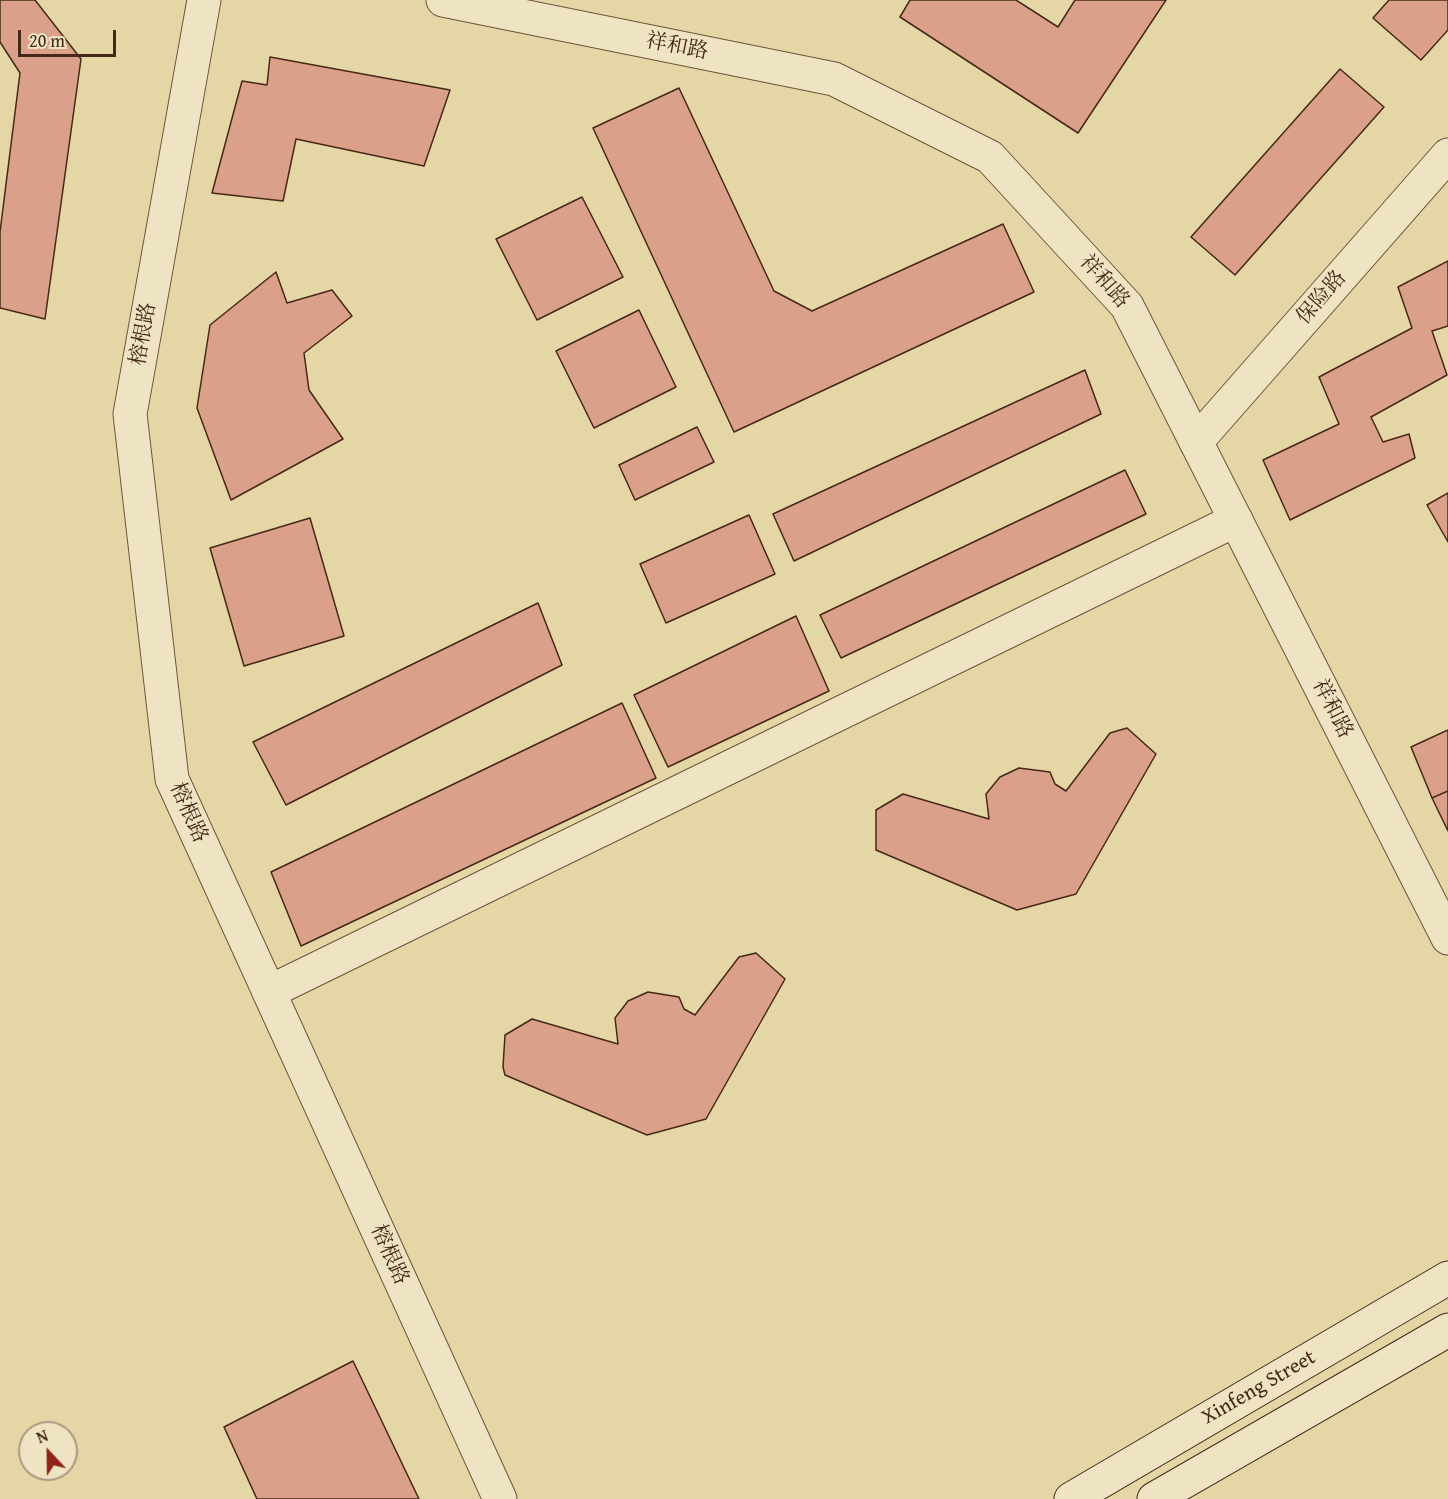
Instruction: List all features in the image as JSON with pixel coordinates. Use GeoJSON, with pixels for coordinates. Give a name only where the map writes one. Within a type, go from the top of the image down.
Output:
{"type":"FeatureCollection","features":[{"type":"Feature","properties":{"kind":"street","name":"榕根路"},"geometry":{"type":"LineString","coordinates":[[204,0],[130,414],[172,779],[500,1499]]}},
{"type":"Feature","properties":{"kind":"street","name":"祥和路"},"geometry":{"type":"LineString","coordinates":[[443,0],[834,79],[990,157],[1127,306],[1448,938]]}},
{"type":"Feature","properties":{"kind":"street","name":"保险路"},"geometry":{"type":"LineString","coordinates":[[1196,442],[1448,154]]}},
{"type":"Feature","properties":{"kind":"street"},"geometry":{"type":"LineString","coordinates":[[269,992],[1236,520]]}},
{"type":"Feature","properties":{"kind":"street","name":"Xinfeng Street"},"geometry":{"type":"LineString","coordinates":[[1071,1499],[1448,1278]]}},
{"type":"Feature","properties":{"kind":"street","name":"Xinfeng Street"},"geometry":{"type":"LineString","coordinates":[[1154,1499],[1448,1330]]}},
{"type":"Feature","properties":{"kind":"building"},"geometry":{"type":"Polygon","coordinates":[[[0,0],[35,0],[81,59],[45,319],[0,308],[0,232],[20,73],[0,42],[0,0]]]}},
{"type":"Feature","properties":{"kind":"building"},"geometry":{"type":"Polygon","coordinates":[[[910,0],[1016,0],[1058,27],[1075,0],[1166,0],[1078,133],[900,17],[910,0]]]}},
{"type":"Feature","properties":{"kind":"building"},"geometry":{"type":"Polygon","coordinates":[[[1389,0],[1448,0],[1448,30],[1421,60],[1373,18],[1389,0]]]}},
{"type":"Feature","properties":{"kind":"building"},"geometry":{"type":"Polygon","coordinates":[[[270,57],[450,90],[424,166],[296,139],[283,201],[212,193],[242,81],[267,85],[270,57]]]}},
{"type":"Feature","properties":{"kind":"building"},"geometry":{"type":"Polygon","coordinates":[[[1340,69],[1384,107],[1235,275],[1191,237],[1340,69]]]}},
{"type":"Feature","properties":{"kind":"building"},"geometry":{"type":"Polygon","coordinates":[[[679,88],[774,291],[812,311],[1003,224],[1034,292],[734,432],[593,128],[679,88]]]}},
{"type":"Feature","properties":{"kind":"building"},"geometry":{"type":"Polygon","coordinates":[[[582,197],[623,277],[537,320],[496,239],[582,197]]]}},
{"type":"Feature","properties":{"kind":"building"},"geometry":{"type":"Polygon","coordinates":[[[1448,261],[1448,326],[1432,331],[1447,375],[1371,417],[1383,442],[1409,434],[1415,458],[1290,520],[1263,460],[1339,424],[1319,377],[1412,328],[1398,287],[1448,261]]]}},
{"type":"Feature","properties":{"kind":"building"},"geometry":{"type":"Polygon","coordinates":[[[276,272],[287,303],[332,290],[352,316],[304,353],[309,390],[343,439],[231,500],[197,408],[210,325],[276,272]]]}},
{"type":"Feature","properties":{"kind":"building"},"geometry":{"type":"Polygon","coordinates":[[[639,310],[676,387],[594,428],[556,351],[639,310]]]}},
{"type":"Feature","properties":{"kind":"building"},"geometry":{"type":"Polygon","coordinates":[[[1085,370],[1101,414],[794,561],[773,514],[1085,370]]]}},
{"type":"Feature","properties":{"kind":"building"},"geometry":{"type":"Polygon","coordinates":[[[697,427],[714,462],[635,500],[619,465],[697,427]]]}},
{"type":"Feature","properties":{"kind":"building"},"geometry":{"type":"Polygon","coordinates":[[[1125,470],[1146,514],[841,658],[820,615],[1125,470]]]}},
{"type":"Feature","properties":{"kind":"building"},"geometry":{"type":"Polygon","coordinates":[[[1448,493],[1448,542],[1427,505],[1448,493]]]}},
{"type":"Feature","properties":{"kind":"building"},"geometry":{"type":"Polygon","coordinates":[[[749,515],[775,574],[666,623],[640,564],[749,515]]]}},
{"type":"Feature","properties":{"kind":"building"},"geometry":{"type":"Polygon","coordinates":[[[310,518],[344,636],[244,666],[210,548],[310,518]]]}},
{"type":"Feature","properties":{"kind":"building"},"geometry":{"type":"Polygon","coordinates":[[[538,603],[562,665],[286,805],[253,742],[538,603]]]}},
{"type":"Feature","properties":{"kind":"building"},"geometry":{"type":"Polygon","coordinates":[[[796,616],[829,691],[668,767],[634,695],[796,616]]]}},
{"type":"Feature","properties":{"kind":"building"},"geometry":{"type":"Polygon","coordinates":[[[622,703],[656,778],[301,946],[271,872],[622,703]]]}},
{"type":"Feature","properties":{"kind":"building"},"geometry":{"type":"Polygon","coordinates":[[[1127,728],[1156,754],[1076,894],[1017,910],[876,850],[876,810],[903,794],[989,819],[986,794],[1000,777],[1019,768],[1050,772],[1055,784],[1066,791],[1110,733],[1127,728]]]}},
{"type":"Feature","properties":{"kind":"building"},"geometry":{"type":"Polygon","coordinates":[[[1448,730],[1448,791],[1432,798],[1411,747],[1448,730]]]}},
{"type":"Feature","properties":{"kind":"building"},"geometry":{"type":"Polygon","coordinates":[[[1448,791],[1448,831],[1432,798],[1448,791]]]}},
{"type":"Feature","properties":{"kind":"building"},"geometry":{"type":"Polygon","coordinates":[[[756,953],[785,979],[706,1119],[647,1135],[505,1075],[503,1067],[505,1035],[532,1019],[618,1044],[615,1018],[628,1001],[648,992],[679,997],[684,1009],[695,1015],[739,957],[756,953]]]}},
{"type":"Feature","properties":{"kind":"building"},"geometry":{"type":"Polygon","coordinates":[[[353,1361],[419,1499],[257,1499],[224,1427],[353,1361]]]}}]}
